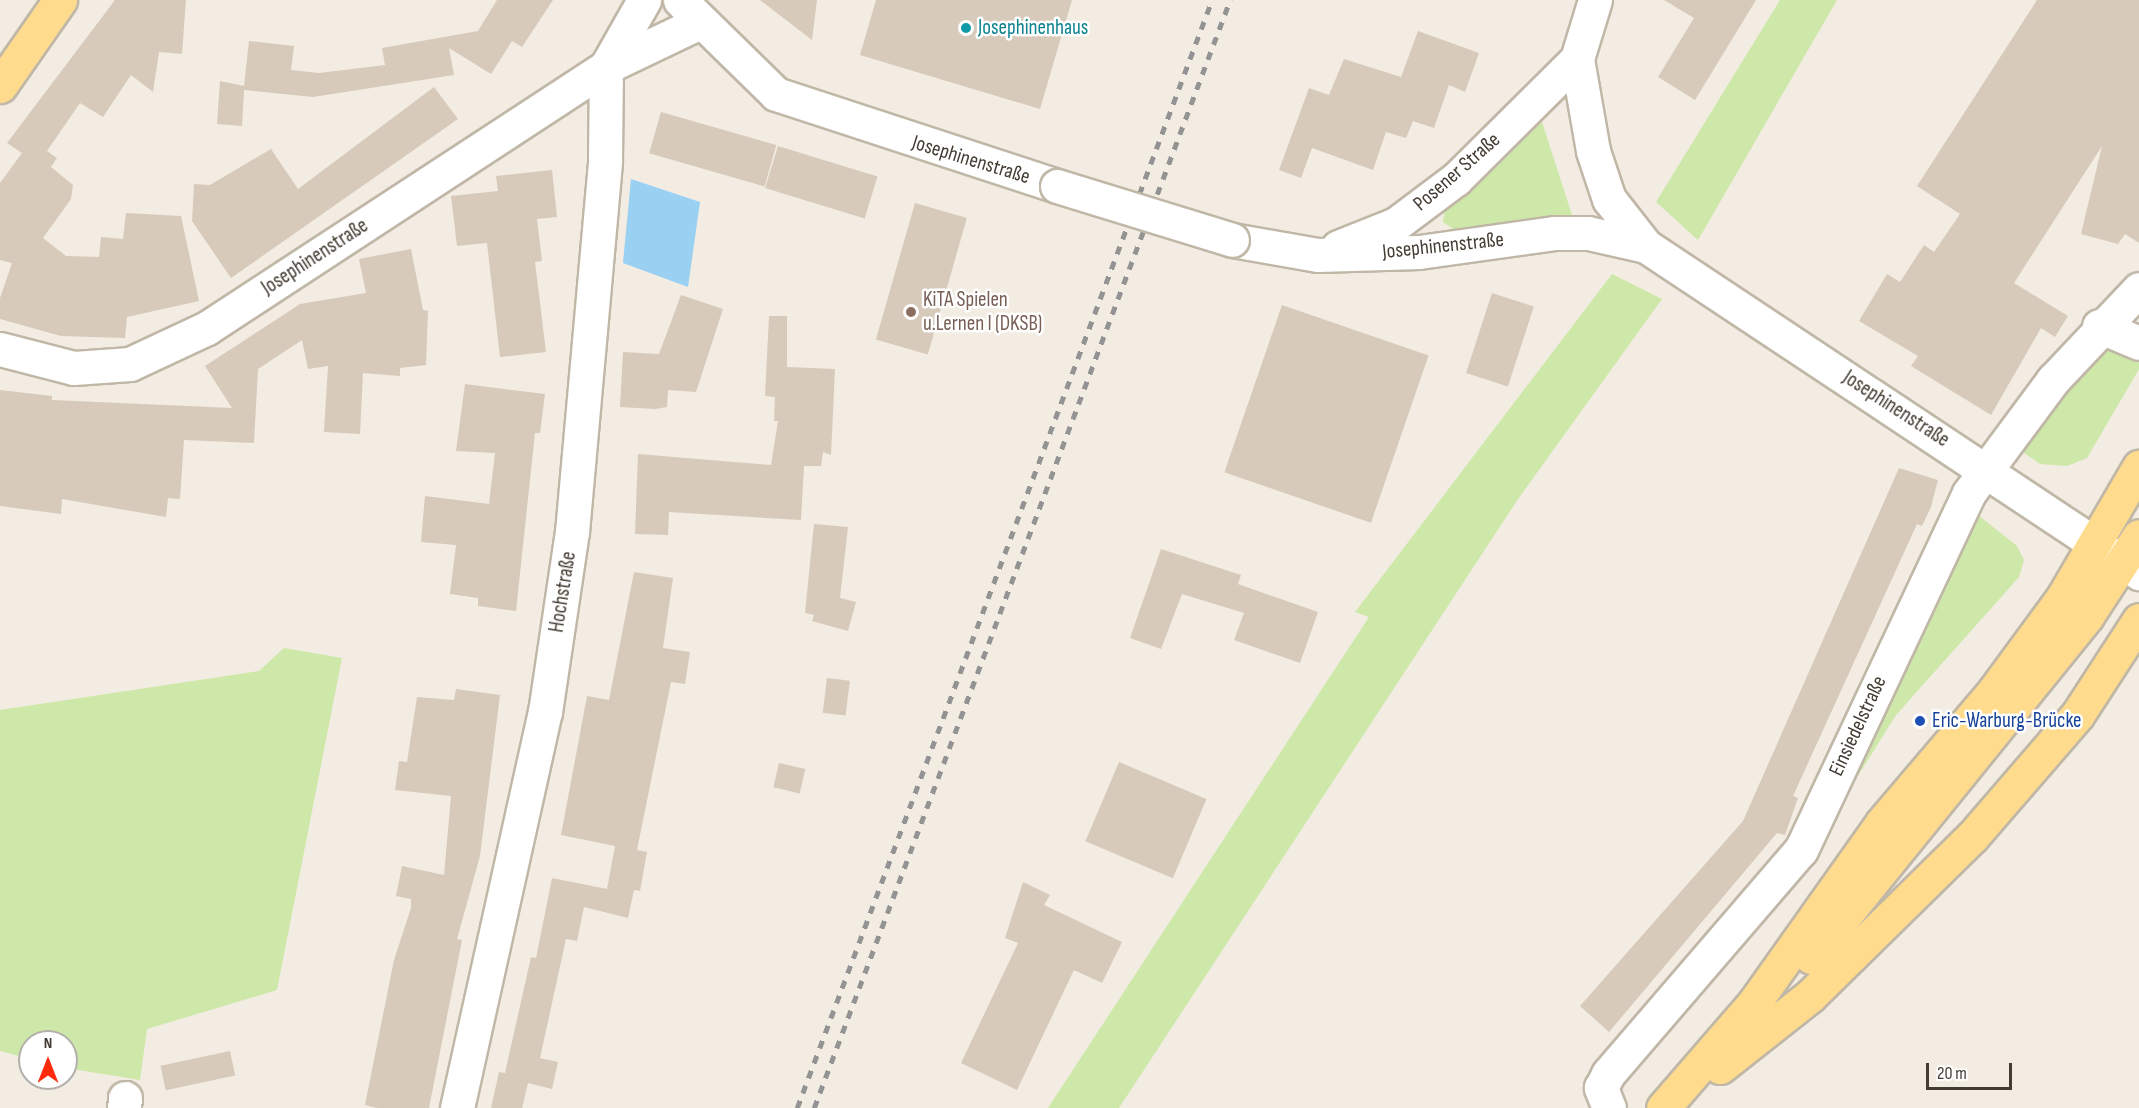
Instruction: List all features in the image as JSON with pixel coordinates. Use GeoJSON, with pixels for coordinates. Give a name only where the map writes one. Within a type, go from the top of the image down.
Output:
{"type":"FeatureCollection","features":[{"type":"Feature","properties":{"kind":"main road"},"geometry":{"type":"LineString","coordinates":[[0,86],[60,0]]}},
{"type":"Feature","properties":{"kind":"main road"},"geometry":{"type":"LineString","coordinates":[[1664,1108],[1754,1003],[1881,824],[1994,691],[2096,543],[2139,467]]}},
{"type":"Feature","properties":{"kind":"main road"},"geometry":{"type":"LineString","coordinates":[[1740,1049],[2019,704],[2134,557]]}},
{"type":"Feature","properties":{"kind":"main road"},"geometry":{"type":"LineString","coordinates":[[1664,1108],[1810,996],[1972,837],[2078,714],[2139,620]]}},
{"type":"Feature","properties":{"kind":"street","name":"Hochstraße"},"geometry":{"type":"LineString","coordinates":[[457,1108],[545,712],[572,532],[605,160],[606,67],[644,0]]}},
{"type":"Feature","properties":{"kind":"street","name":"Posener Straße"},"geometry":{"type":"LineString","coordinates":[[1595,0],[1577,59],[1593,152],[1609,199],[1646,246]]}},
{"type":"Feature","properties":{"kind":"street"},"geometry":{"type":"LineString","coordinates":[[606,67],[689,11]]}},
{"type":"Feature","properties":{"kind":"street","name":"Josephinenstraße"},"geometry":{"type":"LineString","coordinates":[[689,11],[776,94],[1057,186],[1232,240],[1318,255],[1419,252],[1554,233],[1588,233],[1646,246],[1679,272],[1987,468],[2096,543],[2134,557]]}},
{"type":"Feature","properties":{"kind":"street","name":"Posener Straße"},"geometry":{"type":"LineString","coordinates":[[1318,255],[1396,224],[1456,179],[1577,59]]}},
{"type":"Feature","properties":{"kind":"street","name":"Josephinenstraße"},"geometry":{"type":"LineString","coordinates":[[0,349],[74,368],[130,364],[207,328],[606,67]]}},
{"type":"Feature","properties":{"kind":"street","name":"Einsiedelstraße"},"geometry":{"type":"LineString","coordinates":[[1609,1108],[1601,1088],[1608,1074],[1801,850],[1969,493],[2099,326],[2139,289]]}},
{"type":"Feature","properties":{"kind":"street"},"geometry":{"type":"LineString","coordinates":[[2099,326],[2139,343]]}},
{"type":"Feature","properties":{"kind":"green space"},"geometry":{"type":"Polygon","coordinates":[[[1780,0],[1837,0],[1698,240],[1656,202],[1780,0]]]}},
{"type":"Feature","properties":{"kind":"green space"},"geometry":{"type":"Polygon","coordinates":[[[1542,122],[1572,215],[1456,231],[1443,222],[1445,208],[1542,122]]]}},
{"type":"Feature","properties":{"kind":"green space"},"geometry":{"type":"Polygon","coordinates":[[[1612,274],[1662,299],[1518,499],[1119,1108],[1048,1108],[1369,617],[1355,612],[1612,274]]]}},
{"type":"Feature","properties":{"kind":"green space"},"geometry":{"type":"Polygon","coordinates":[[[2102,348],[2120,349],[2139,360],[2139,369],[2087,458],[2067,466],[2040,464],[2014,446],[2089,352],[2102,348]]]}},
{"type":"Feature","properties":{"kind":"green space"},"geometry":{"type":"Polygon","coordinates":[[[1968,507],[2017,546],[2024,560],[2019,577],[1896,715],[1826,827],[1968,507]]]}},
{"type":"Feature","properties":{"kind":"green space"},"geometry":{"type":"Polygon","coordinates":[[[284,648],[342,658],[277,990],[147,1029],[140,1080],[78,1070],[78,1030],[18,1030],[18,1056],[0,1051],[0,710],[259,671],[284,648]]]}},
{"type":"Feature","properties":{"kind":"water"},"geometry":{"type":"Polygon","coordinates":[[[631,179],[700,202],[688,287],[623,263],[631,179]]]}},
{"type":"Feature","properties":{"kind":"building"},"geometry":{"type":"Polygon","coordinates":[[[115,0],[186,0],[182,54],[159,52],[153,92],[131,75],[103,117],[80,103],[47,151],[57,158],[51,167],[73,185],[71,199],[43,238],[66,256],[99,257],[101,237],[123,239],[126,213],[181,216],[199,301],[127,317],[125,338],[61,336],[0,319],[0,298],[12,263],[0,260],[0,183],[22,153],[7,143],[115,0]]]}},
{"type":"Feature","properties":{"kind":"building"},"geometry":{"type":"Polygon","coordinates":[[[497,0],[553,0],[522,47],[512,41],[491,74],[449,48],[454,75],[313,97],[244,90],[242,126],[217,124],[220,81],[244,86],[249,41],[294,46],[291,70],[319,73],[385,65],[382,48],[478,31],[497,0]]]}},
{"type":"Feature","properties":{"kind":"building"},"geometry":{"type":"Polygon","coordinates":[[[760,0],[817,0],[812,40],[760,0]]]}},
{"type":"Feature","properties":{"kind":"building","name":"Josephinenhaus"},"geometry":{"type":"Polygon","coordinates":[[[876,0],[1072,0],[1040,109],[860,55],[876,0]]]}},
{"type":"Feature","properties":{"kind":"building"},"geometry":{"type":"Polygon","coordinates":[[[1664,0],[1756,0],[1695,100],[1658,77],[1694,18],[1664,0]]]}},
{"type":"Feature","properties":{"kind":"building"},"geometry":{"type":"Polygon","coordinates":[[[2037,0],[2139,0],[2139,243],[2125,234],[2118,244],[2081,234],[2102,146],[2014,283],[2068,316],[2055,337],[2041,328],[1991,415],[1911,366],[1918,356],[1859,321],[1887,274],[1900,282],[1924,245],[1934,252],[1960,214],[1917,186],[2037,0]]]}},
{"type":"Feature","properties":{"kind":"building"},"geometry":{"type":"Polygon","coordinates":[[[1418,31],[1479,53],[1465,92],[1449,85],[1434,128],[1413,121],[1406,138],[1386,132],[1373,170],[1312,148],[1301,178],[1279,170],[1309,88],[1329,95],[1344,59],[1401,77],[1418,31]]]}},
{"type":"Feature","properties":{"kind":"building"},"geometry":{"type":"Polygon","coordinates":[[[434,87],[458,119],[231,278],[192,221],[194,184],[210,185],[271,149],[298,189],[434,87]]]}},
{"type":"Feature","properties":{"kind":"building"},"geometry":{"type":"Polygon","coordinates":[[[661,112],[776,145],[764,186],[649,153],[661,112]]]}},
{"type":"Feature","properties":{"kind":"building"},"geometry":{"type":"Polygon","coordinates":[[[778,146],[877,176],[865,218],[765,188],[778,146]]]}},
{"type":"Feature","properties":{"kind":"building"},"geometry":{"type":"Polygon","coordinates":[[[552,170],[557,217],[537,219],[542,261],[535,262],[546,352],[500,357],[487,243],[457,246],[451,196],[498,191],[496,176],[552,170]]]}},
{"type":"Feature","properties":{"kind":"building"},"geometry":{"type":"Polygon","coordinates":[[[915,203],[967,218],[928,354],[876,339],[915,203]]]}},
{"type":"Feature","properties":{"kind":"building"},"geometry":{"type":"Polygon","coordinates":[[[411,249],[423,310],[428,311],[426,365],[400,368],[400,376],[363,373],[360,434],[324,432],[328,366],[308,369],[302,340],[258,369],[254,443],[184,440],[180,499],[168,498],[166,517],[62,499],[61,514],[0,506],[0,390],[52,396],[52,400],[232,408],[205,366],[300,304],[366,293],[359,259],[411,249]]]}},
{"type":"Feature","properties":{"kind":"building"},"geometry":{"type":"Polygon","coordinates":[[[1492,293],[1534,307],[1508,386],[1466,373],[1492,293]]]}},
{"type":"Feature","properties":{"kind":"building"},"geometry":{"type":"Polygon","coordinates":[[[681,295],[723,309],[696,392],[668,390],[667,407],[655,409],[620,407],[623,352],[659,354],[681,295]]]}},
{"type":"Feature","properties":{"kind":"building"},"geometry":{"type":"Polygon","coordinates":[[[1282,305],[1429,355],[1371,523],[1224,472],[1282,305]]]}},
{"type":"Feature","properties":{"kind":"building"},"geometry":{"type":"Polygon","coordinates":[[[769,316],[787,316],[787,367],[835,369],[831,455],[823,452],[821,466],[804,466],[801,520],[669,512],[668,535],[635,534],[638,454],[771,465],[778,421],[774,421],[775,397],[765,396],[769,316]]]}},
{"type":"Feature","properties":{"kind":"building"},"geometry":{"type":"Polygon","coordinates":[[[465,384],[545,394],[540,433],[535,433],[516,611],[478,606],[478,598],[450,594],[456,545],[421,542],[425,496],[489,504],[495,453],[456,451],[465,384]]]}},
{"type":"Feature","properties":{"kind":"building"},"geometry":{"type":"Polygon","coordinates":[[[1899,468],[1938,480],[1931,507],[1922,526],[1917,524],[1793,796],[1798,798],[1785,835],[1777,833],[1609,1032],[1580,1006],[1743,821],[1899,468]]]}},
{"type":"Feature","properties":{"kind":"building"},"geometry":{"type":"Polygon","coordinates":[[[814,524],[848,527],[840,598],[856,602],[848,631],[812,621],[814,615],[805,613],[814,524]]]}},
{"type":"Feature","properties":{"kind":"building"},"geometry":{"type":"Polygon","coordinates":[[[1161,549],[1241,575],[1238,584],[1318,612],[1300,663],[1234,640],[1244,613],[1182,594],[1161,649],[1130,638],[1161,549]]]}},
{"type":"Feature","properties":{"kind":"building"},"geometry":{"type":"Polygon","coordinates":[[[634,572],[673,578],[663,648],[690,652],[685,684],[671,682],[637,850],[647,852],[640,891],[634,890],[628,918],[584,907],[577,941],[566,939],[540,1058],[558,1062],[552,1089],[528,1083],[522,1108],[491,1108],[499,1072],[505,1073],[531,957],[536,958],[552,878],[607,889],[615,846],[561,835],[587,696],[609,700],[634,572]]]}},
{"type":"Feature","properties":{"kind":"building"},"geometry":{"type":"Polygon","coordinates":[[[827,678],[850,681],[846,716],[823,713],[827,678]]]}},
{"type":"Feature","properties":{"kind":"building"},"geometry":{"type":"Polygon","coordinates":[[[456,689],[500,695],[480,856],[457,939],[462,940],[429,1108],[377,1108],[365,1105],[394,960],[411,908],[411,899],[396,896],[402,866],[444,875],[451,796],[395,790],[399,761],[407,762],[417,697],[454,700],[456,689]]]}},
{"type":"Feature","properties":{"kind":"building"},"geometry":{"type":"Polygon","coordinates":[[[1119,762],[1206,799],[1173,878],[1085,841],[1119,762]]]}},
{"type":"Feature","properties":{"kind":"building"},"geometry":{"type":"Polygon","coordinates":[[[779,763],[805,769],[800,793],[773,787],[779,763]]]}},
{"type":"Feature","properties":{"kind":"building"},"geometry":{"type":"Polygon","coordinates":[[[1023,882],[1050,895],[1044,905],[1122,942],[1102,983],[1074,970],[1017,1090],[961,1063],[1018,943],[1005,938],[1023,882]]]}},
{"type":"Feature","properties":{"kind":"building"},"geometry":{"type":"Polygon","coordinates":[[[230,1051],[235,1075],[166,1090],[161,1066],[230,1051]]]}},
{"type":"Feature","properties":{"kind":"railway"},"geometry":{"type":"LineString","coordinates":[[797,1108],[1212,0]]}},
{"type":"Feature","properties":{"kind":"railway"},"geometry":{"type":"LineString","coordinates":[[814,1108],[1230,0]]}},
{"type":"Feature","properties":{"kind":"place","name":"Josephinenhaus"},"geometry":{"type":"Point","coordinates":[966,28]}},
{"type":"Feature","properties":{"kind":"place","name":"KiTA Spielen u.Lernen I (DKSB)"},"geometry":{"type":"Point","coordinates":[911,312]}},
{"type":"Feature","properties":{"kind":"place","name":"Eric-Warburg-Brücke"},"geometry":{"type":"Point","coordinates":[1920,721]}}]}
